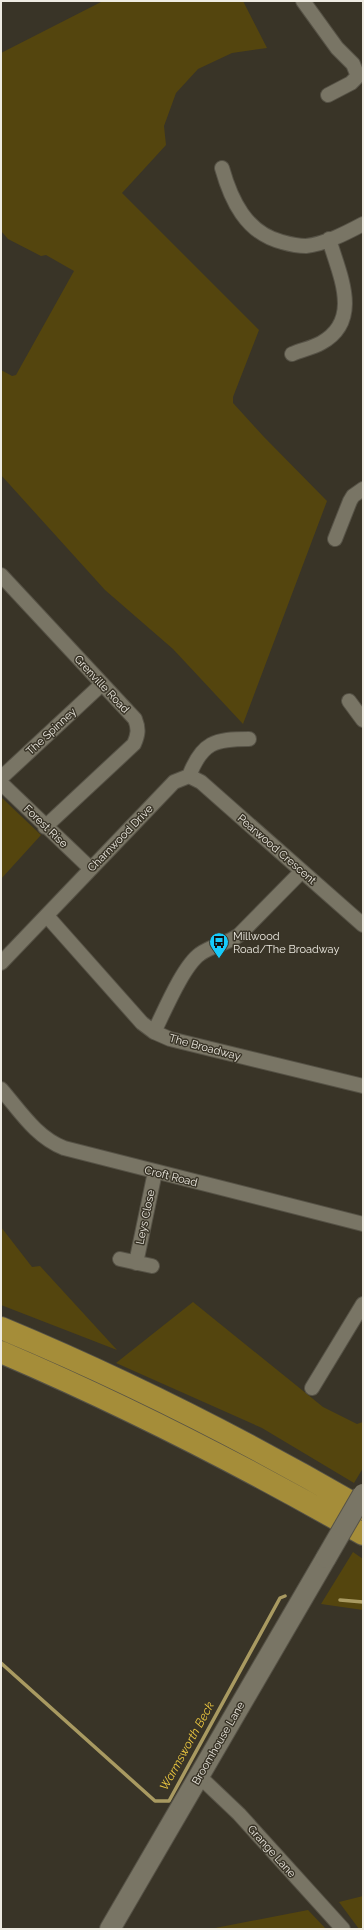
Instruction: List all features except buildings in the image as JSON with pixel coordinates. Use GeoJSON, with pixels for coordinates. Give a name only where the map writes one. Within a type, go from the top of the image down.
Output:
{"type":"FeatureCollection","features":[{"type":"Feature","properties":{"kind":"highway"},"geometry":{"type":"LineString","coordinates":[[1,1328],[164,1402],[363,1509]]}},
{"type":"Feature","properties":{"kind":"highway"},"geometry":{"type":"LineString","coordinates":[[1,1352],[92,1393],[237,1464],[363,1534]]}},
{"type":"Feature","properties":{"kind":"street"},"geometry":{"type":"LineString","coordinates":[[303,1],[337,48],[349,58],[356,68],[356,78],[351,83],[328,94]]}},
{"type":"Feature","properties":{"kind":"street"},"geometry":{"type":"LineString","coordinates":[[222,168],[233,201],[248,222],[259,233],[271,239],[305,246],[329,239],[363,224]]}},
{"type":"Feature","properties":{"kind":"street"},"geometry":{"type":"LineString","coordinates":[[292,354],[321,343],[335,331],[344,319],[346,299],[329,239]]}},
{"type":"Feature","properties":{"kind":"street"},"geometry":{"type":"LineString","coordinates":[[335,539],[350,501],[353,496],[363,489]]}},
{"type":"Feature","properties":{"kind":"street","name":"Grenville Road"},"geometry":{"type":"LineString","coordinates":[[1,575],[135,719],[138,728],[138,736],[134,744],[45,827]]}},
{"type":"Feature","properties":{"kind":"street","name":"The Spinney"},"geometry":{"type":"LineString","coordinates":[[1,778],[102,684]]}},
{"type":"Feature","properties":{"kind":"street"},"geometry":{"type":"LineString","coordinates":[[349,701],[363,720]]}},
{"type":"Feature","properties":{"kind":"street"},"geometry":{"type":"LineString","coordinates":[[189,776],[200,755],[212,744],[220,740],[249,739]]}},
{"type":"Feature","properties":{"kind":"street","name":"Charnwood Drive"},"geometry":{"type":"LineString","coordinates":[[1,963],[174,782],[189,776]]}},
{"type":"Feature","properties":{"kind":"street","name":"Pearwood Crescent"},"geometry":{"type":"LineString","coordinates":[[189,776],[200,782],[363,925]]}},
{"type":"Feature","properties":{"kind":"street","name":"Forest Rise"},"geometry":{"type":"LineString","coordinates":[[1,783],[45,827],[91,869]]}},
{"type":"Feature","properties":{"kind":"street"},"geometry":{"type":"LineString","coordinates":[[154,1032],[189,965],[198,955],[209,948],[232,940],[239,935],[302,871]]}},
{"type":"Feature","properties":{"kind":"street","name":"The Broadway"},"geometry":{"type":"LineString","coordinates":[[47,916],[142,1023],[154,1032],[170,1039],[363,1086]]}},
{"type":"Feature","properties":{"kind":"street","name":"Croft Road"},"geometry":{"type":"LineString","coordinates":[[1,1089],[41,1136],[64,1148],[363,1224]]}},
{"type":"Feature","properties":{"kind":"street","name":"Leys Close"},"geometry":{"type":"LineString","coordinates":[[136,1263],[155,1172]]}},
{"type":"Feature","properties":{"kind":"street"},"geometry":{"type":"LineString","coordinates":[[120,1259],[152,1266]]}},
{"type":"Feature","properties":{"kind":"street"},"geometry":{"type":"LineString","coordinates":[[312,1388],[363,1304]]}},
{"type":"Feature","properties":{"kind":"street","name":"Broomhouse Lane"},"geometry":{"type":"LineString","coordinates":[[110,1929],[363,1494]]}},
{"type":"Feature","properties":{"kind":"street","name":"Grange Lane"},"geometry":{"type":"LineString","coordinates":[[199,1776],[239,1814],[343,1929]]}},
{"type":"Feature","properties":{"kind":"shaded area"},"geometry":{"type":"Polygon","coordinates":[[[103,1],[243,1],[267,48],[232,53],[198,69],[176,93],[164,126],[166,145],[122,193],[259,330],[233,397],[233,403],[327,501],[243,724],[173,649],[105,590],[1,475],[1,370],[12,376],[16,375],[74,271],[46,255],[41,256],[8,239],[1,231],[1,53],[103,1]]]}},
{"type":"Feature","properties":{"kind":"shaded area"},"geometry":{"type":"Polygon","coordinates":[[[1,797],[41,835],[1,879],[1,797]]]}},
{"type":"Feature","properties":{"kind":"shaded area"},"geometry":{"type":"Polygon","coordinates":[[[1,1227],[32,1267],[40,1266],[117,1350],[1,1305],[1,1227]]]}},
{"type":"Feature","properties":{"kind":"shaded area"},"geometry":{"type":"Polygon","coordinates":[[[193,1302],[323,1407],[357,1424],[363,1422],[363,1468],[354,1483],[262,1428],[116,1363],[193,1302]]]}},
{"type":"Feature","properties":{"kind":"shaded area"},"geometry":{"type":"Polygon","coordinates":[[[353,1552],[363,1559],[363,1610],[321,1604],[353,1552]]]}},
{"type":"Feature","properties":{"kind":"shaded area"},"geometry":{"type":"Polygon","coordinates":[[[363,1896],[363,1929],[359,1929],[339,1902],[363,1896]]]}},
{"type":"Feature","properties":{"kind":"shaded area"},"geometry":{"type":"Polygon","coordinates":[[[308,1910],[326,1929],[210,1929],[308,1910]]]}},
{"type":"Feature","properties":{"kind":"waterway","name":"Warmsworth Beck"},"geometry":{"type":"LineString","coordinates":[[1,1663],[155,1801],[169,1801],[280,1598],[285,1596]]}},
{"type":"Feature","properties":{"kind":"waterway","name":"Warmsworth Beck"},"geometry":{"type":"LineString","coordinates":[[340,1600],[363,1602]]}},
{"type":"Feature","properties":{"kind":"place","name":"Millwood Road/The Broadway"},"geometry":{"type":"Point","coordinates":[219,959]}}]}
